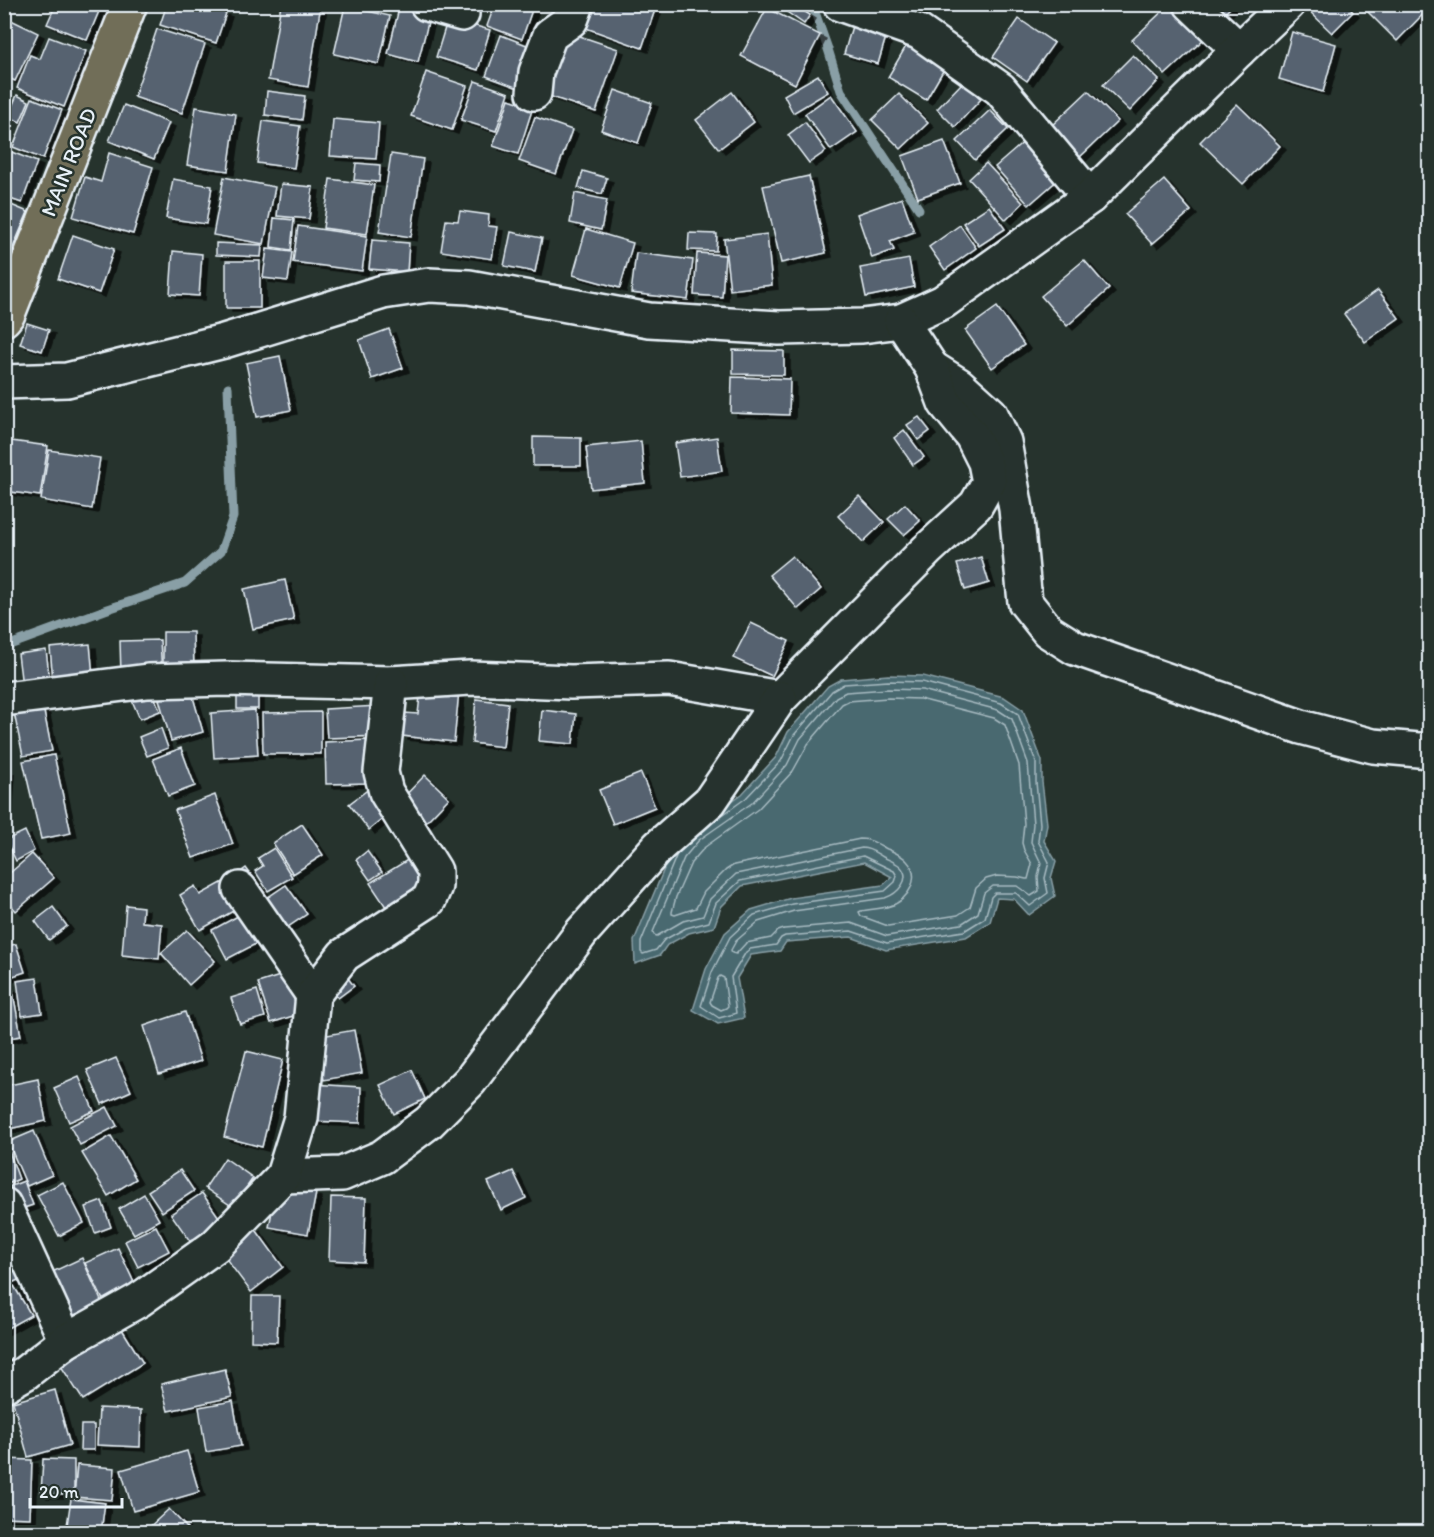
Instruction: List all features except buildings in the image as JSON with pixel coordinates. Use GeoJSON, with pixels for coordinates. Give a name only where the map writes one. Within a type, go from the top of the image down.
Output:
{"type":"FeatureCollection","features":[{"type":"Feature","properties":{"kind":"main road","name":"MAIN ROAD"},"geometry":{"type":"LineString","coordinates":[[6,315],[130,4]]}},
{"type":"Feature","properties":{"kind":"street"},"geometry":{"type":"LineString","coordinates":[[427,4],[462,14]]}},
{"type":"Feature","properties":{"kind":"street"},"geometry":{"type":"LineString","coordinates":[[534,93],[536,72],[550,35],[571,20],[577,4]]}},
{"type":"Feature","properties":{"kind":"street"},"geometry":{"type":"LineString","coordinates":[[840,4],[880,11],[919,32],[1000,88],[1090,197]]}},
{"type":"Feature","properties":{"kind":"street"},"geometry":{"type":"LineString","coordinates":[[1191,4],[1239,50]]}},
{"type":"Feature","properties":{"kind":"street"},"geometry":{"type":"LineString","coordinates":[[4,382],[67,380],[224,341],[383,291],[429,285],[469,287],[649,320],[779,328],[862,326],[901,321],[943,302],[1090,197],[1288,4]]}},
{"type":"Feature","properties":{"kind":"street"},"geometry":{"type":"LineString","coordinates":[[284,1176],[342,1174],[382,1158],[429,1122],[470,1081],[582,932],[659,846],[710,801],[780,698],[927,550],[976,505],[989,482],[985,462],[972,436],[945,403],[932,368],[901,321]]}},
{"type":"Feature","properties":{"kind":"street"},"geometry":{"type":"LineString","coordinates":[[932,368],[959,385],[991,414],[1004,442],[1016,508],[1025,602],[1048,631],[1075,648],[1301,727],[1373,746],[1430,751]]}},
{"type":"Feature","properties":{"kind":"street"},"geometry":{"type":"LineString","coordinates":[[4,699],[148,681],[227,679],[391,683],[470,678],[571,682],[669,679],[780,698]]}},
{"type":"Feature","properties":{"kind":"street"},"geometry":{"type":"LineString","coordinates":[[4,1386],[66,1341],[139,1300],[215,1246],[284,1176],[302,1118],[313,995],[344,955],[429,900],[435,886],[435,871],[386,792],[381,772],[391,683]]}},
{"type":"Feature","properties":{"kind":"street"},"geometry":{"type":"LineString","coordinates":[[240,890],[313,995]]}},
{"type":"Feature","properties":{"kind":"street"},"geometry":{"type":"LineString","coordinates":[[4,1205],[66,1341]]}},
{"type":"Feature","properties":{"kind":"water"},"geometry":{"type":"Polygon","coordinates":[[[888,675],[923,676],[1004,697],[1023,710],[1042,761],[1047,824],[1044,841],[1056,861],[1051,878],[1055,896],[1029,915],[1014,899],[997,898],[990,922],[966,937],[886,950],[851,937],[786,942],[780,951],[751,955],[737,978],[744,1018],[718,1024],[693,1010],[706,969],[725,933],[751,910],[791,898],[883,885],[892,877],[864,862],[742,886],[721,907],[714,927],[689,933],[667,945],[660,955],[635,964],[634,941],[672,850],[690,830],[742,794],[776,757],[788,732],[828,686],[841,679],[888,675]]]}},
{"type":"Feature","properties":{"kind":"waterway"},"geometry":{"type":"LineString","coordinates":[[812,4],[841,91],[919,209]]}},
{"type":"Feature","properties":{"kind":"waterway"},"geometry":{"type":"LineString","coordinates":[[4,647],[185,583],[221,551],[233,517],[228,387]]}}]}
